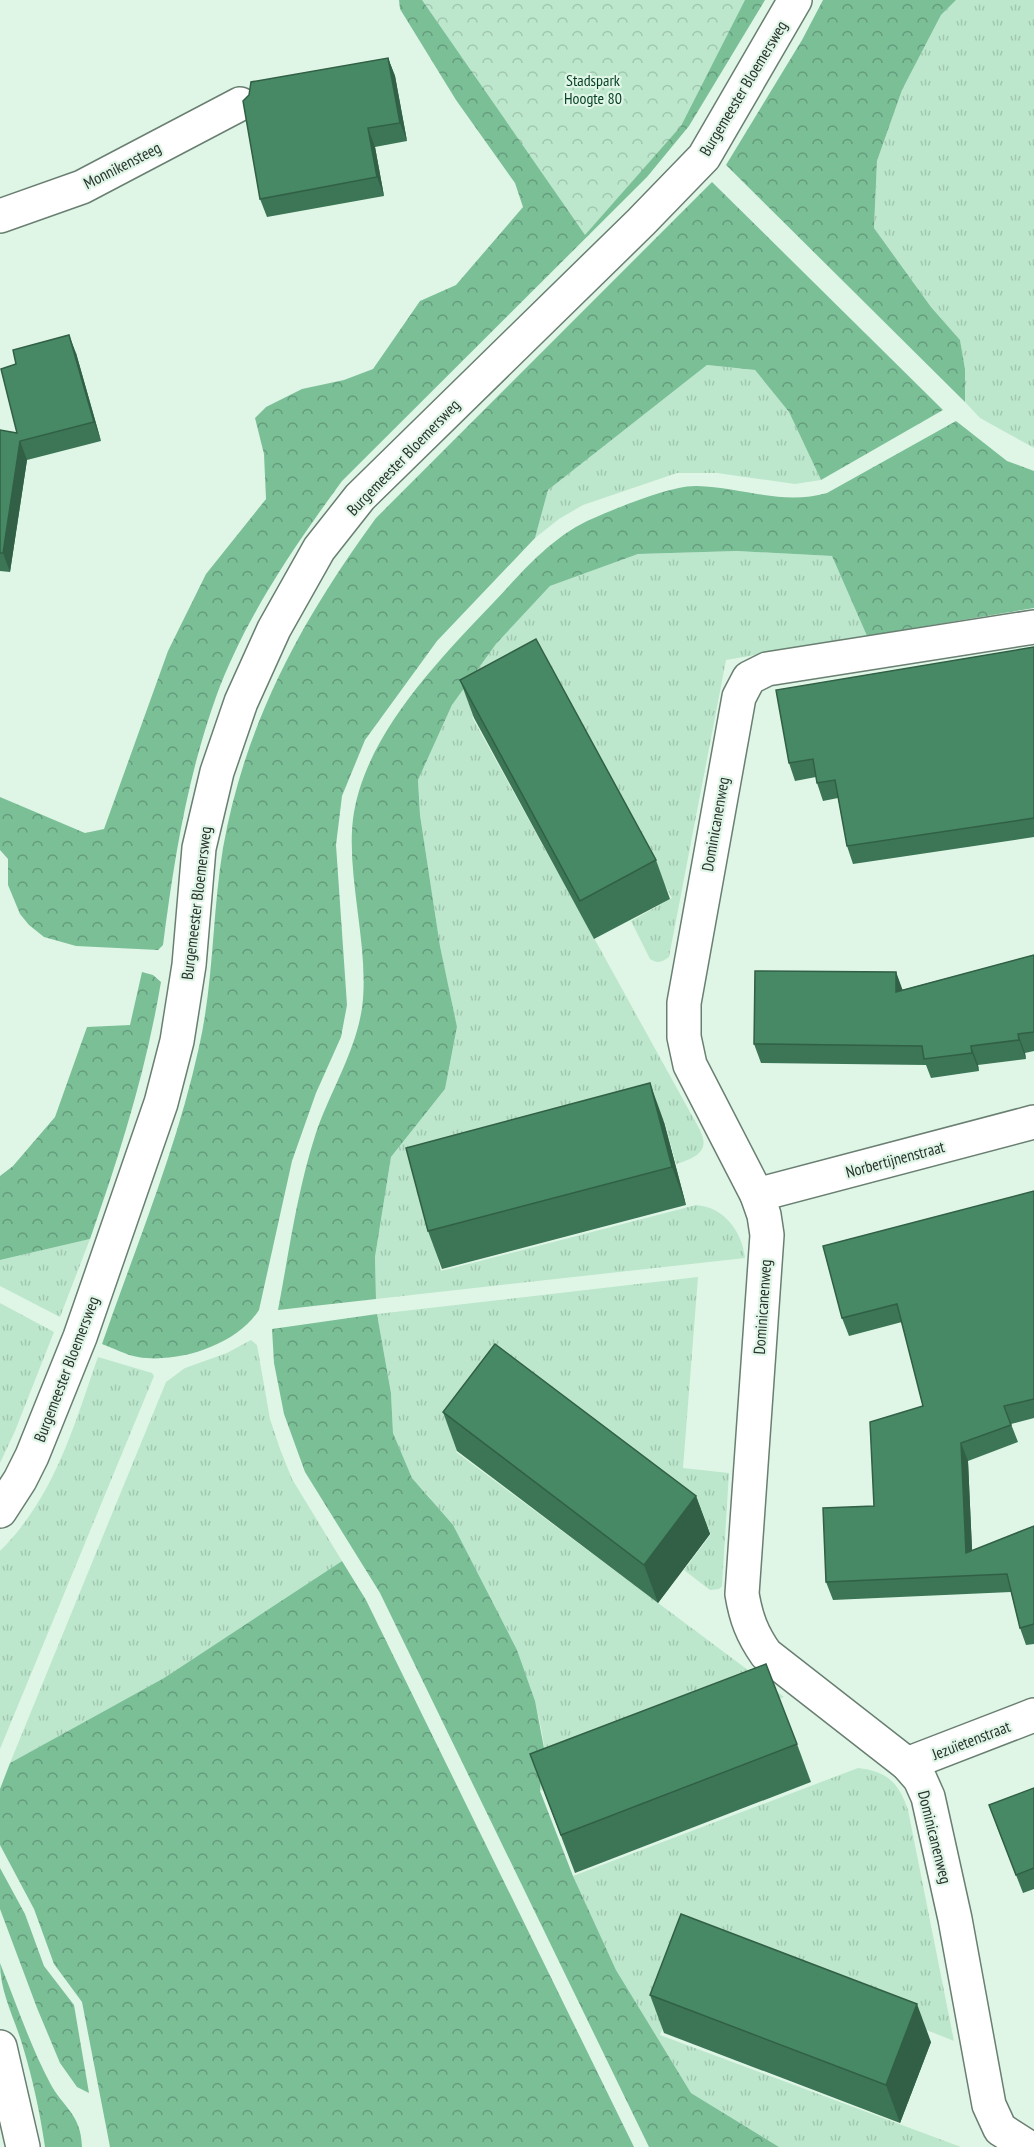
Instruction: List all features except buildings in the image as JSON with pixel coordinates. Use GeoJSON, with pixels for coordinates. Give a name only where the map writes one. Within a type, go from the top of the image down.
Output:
{"type":"FeatureCollection","features":[{"type":"Feature","properties":{"kind":"street","name":"Burgemeester Bloemersweg"},"geometry":{"type":"LineString","coordinates":[[0,1511],[32,1456],[80,1337],[161,1102],[177,1041],[189,965],[199,848],[217,772],[241,702],[274,629],[320,549],[360,497],[641,222],[704,157],[795,0]]}},
{"type":"Feature","properties":{"kind":"street","name":"Monnikensteeg"},"geometry":{"type":"LineString","coordinates":[[0,216],[82,187],[240,104]]}},
{"type":"Feature","properties":{"kind":"street","name":"Dominicanenweg"},"geometry":{"type":"LineString","coordinates":[[1028,2147],[1000,2129],[989,2105],[955,1919],[927,1797],[920,1779],[907,1764],[778,1665],[759,1645],[746,1618],[742,1594],[767,1235],[764,1215],[757,1195],[706,1100],[690,1065],[684,1037],[684,1003],[742,688],[749,678],[767,669],[1034,627]]}},
{"type":"Feature","properties":{"kind":"street","name":"Norbertijnenstraat"},"geometry":{"type":"LineString","coordinates":[[757,1195],[1034,1122]]}},
{"type":"Feature","properties":{"kind":"street","name":"Jezuïetenstraat"},"geometry":{"type":"LineString","coordinates":[[907,1764],[1034,1715]]}},
{"type":"Feature","properties":{"kind":"street"},"geometry":{"type":"LineString","coordinates":[[0,2047],[23,2147]]}},
{"type":"Feature","properties":{"kind":"green space"},"geometry":{"type":"Polygon","coordinates":[[[399,0],[765,0],[689,126],[647,177],[342,481],[288,558],[241,639],[206,727],[189,789],[163,945],[158,950],[76,946],[44,937],[20,914],[8,885],[8,859],[0,850],[0,797],[85,833],[104,829],[168,651],[206,574],[266,499],[264,454],[255,418],[266,407],[302,389],[344,380],[373,369],[420,301],[456,285],[523,207],[515,183],[456,100],[400,9],[399,0]]]}},
{"type":"Feature","properties":{"kind":"green space","name":"Stadspark Hoogte 80"},"geometry":{"type":"Polygon","coordinates":[[[422,0],[745,0],[681,126],[585,235],[422,0]]]}},
{"type":"Feature","properties":{"kind":"green space"},"geometry":{"type":"Polygon","coordinates":[[[823,0],[956,0],[941,15],[902,90],[877,161],[874,228],[931,307],[960,340],[965,369],[965,402],[726,165],[802,40],[823,0]]]}},
{"type":"Feature","properties":{"kind":"green space"},"geometry":{"type":"Polygon","coordinates":[[[956,0],[1034,0],[1034,448],[980,418],[965,402],[965,369],[960,340],[931,307],[874,228],[877,161],[902,90],[941,15],[956,0]]]}},
{"type":"Feature","properties":{"kind":"green space"},"geometry":{"type":"Polygon","coordinates":[[[712,182],[943,410],[821,480],[789,412],[755,370],[707,365],[548,490],[535,538],[437,641],[365,740],[342,796],[336,845],[347,1005],[341,1037],[316,1093],[292,1161],[259,1310],[249,1322],[222,1342],[171,1358],[138,1357],[102,1344],[168,1160],[190,1085],[204,1022],[219,873],[233,802],[246,758],[280,674],[324,595],[376,518],[712,182]]]}},
{"type":"Feature","properties":{"kind":"green space"},"geometry":{"type":"Polygon","coordinates":[[[707,365],[755,370],[789,412],[821,480],[795,484],[717,473],[677,473],[583,505],[559,519],[535,538],[548,490],[707,365]]]}},
{"type":"Feature","properties":{"kind":"green space"},"geometry":{"type":"Polygon","coordinates":[[[956,421],[1007,461],[1034,471],[1034,608],[867,636],[832,556],[737,551],[638,554],[550,586],[496,644],[452,705],[418,780],[420,815],[440,946],[457,1027],[445,1089],[391,1157],[375,1257],[376,1299],[278,1310],[309,1157],[321,1120],[354,1041],[362,1008],[363,962],[353,865],[353,819],[360,788],[372,758],[407,701],[450,649],[528,566],[552,544],[579,525],[646,497],[686,487],[714,487],[794,498],[827,493],[956,421]]]}},
{"type":"Feature","properties":{"kind":"green space"},"geometry":{"type":"Polygon","coordinates":[[[737,551],[832,556],[867,636],[726,660],[667,959],[658,962],[650,959],[631,921],[672,898],[550,676],[472,717],[697,1124],[701,1132],[703,1147],[690,1159],[676,1164],[664,1120],[418,1185],[441,1271],[696,1205],[715,1210],[730,1222],[740,1239],[745,1258],[376,1299],[375,1257],[391,1157],[445,1089],[457,1028],[440,946],[420,815],[418,780],[452,705],[496,644],[550,586],[638,554],[737,551]]]}},
{"type":"Feature","properties":{"kind":"green space"},"geometry":{"type":"Polygon","coordinates":[[[142,972],[153,975],[161,982],[155,1015],[131,1112],[90,1239],[0,1260],[0,1176],[13,1166],[55,1117],[87,1027],[130,1025],[142,972]]]}},
{"type":"Feature","properties":{"kind":"green space"},"geometry":{"type":"Polygon","coordinates":[[[90,1239],[60,1317],[0,1286],[0,1260],[90,1239]]]}},
{"type":"Feature","properties":{"kind":"green space"},"geometry":{"type":"Polygon","coordinates":[[[698,1277],[683,1468],[729,1473],[722,1586],[719,1589],[710,1590],[684,1570],[711,1534],[509,1381],[456,1452],[784,1697],[540,1791],[544,1745],[527,1679],[499,1617],[430,1498],[412,1478],[393,1433],[391,1393],[377,1314],[698,1277]]]}},
{"type":"Feature","properties":{"kind":"green space"},"geometry":{"type":"Polygon","coordinates":[[[0,1303],[54,1332],[0,1463],[0,1303]]]}},
{"type":"Feature","properties":{"kind":"green space"},"geometry":{"type":"Polygon","coordinates":[[[377,1314],[391,1393],[393,1433],[412,1478],[453,1525],[517,1650],[535,1701],[544,1748],[540,1791],[573,1876],[616,1970],[691,2093],[779,2147],[649,2147],[380,1593],[305,1472],[284,1414],[274,1363],[272,1329],[377,1314]]]}},
{"type":"Feature","properties":{"kind":"green space"},"geometry":{"type":"Polygon","coordinates":[[[251,1340],[257,1345],[270,1419],[292,1479],[342,1561],[164,1678],[10,1763],[166,1382],[185,1368],[227,1353],[251,1340]]]}},
{"type":"Feature","properties":{"kind":"green space"},"geometry":{"type":"Polygon","coordinates":[[[98,1357],[152,1373],[154,1376],[0,1749],[0,1551],[19,1530],[49,1484],[71,1435],[98,1357]]]}},
{"type":"Feature","properties":{"kind":"green space"},"geometry":{"type":"Polygon","coordinates":[[[342,1561],[366,1600],[634,2147],[110,2147],[82,2002],[54,1964],[34,1909],[0,1845],[0,1789],[10,1763],[164,1678],[342,1561]]]}},
{"type":"Feature","properties":{"kind":"green space"},"geometry":{"type":"Polygon","coordinates":[[[858,1768],[877,1772],[890,1780],[900,1792],[908,1810],[954,2041],[852,2000],[694,1949],[660,2035],[961,2147],[779,2147],[691,2093],[616,1970],[573,1876],[858,1768]]]}},
{"type":"Feature","properties":{"kind":"green space"},"geometry":{"type":"Polygon","coordinates":[[[0,1868],[25,1914],[44,1966],[74,2005],[89,2093],[77,2087],[60,2063],[37,2008],[0,1909],[0,1868]]]}},
{"type":"Feature","properties":{"kind":"green space"},"geometry":{"type":"Polygon","coordinates":[[[0,1963],[43,2069],[55,2092],[75,2118],[82,2147],[45,2147],[33,2084],[2,1985],[0,1963]]]}}]}
